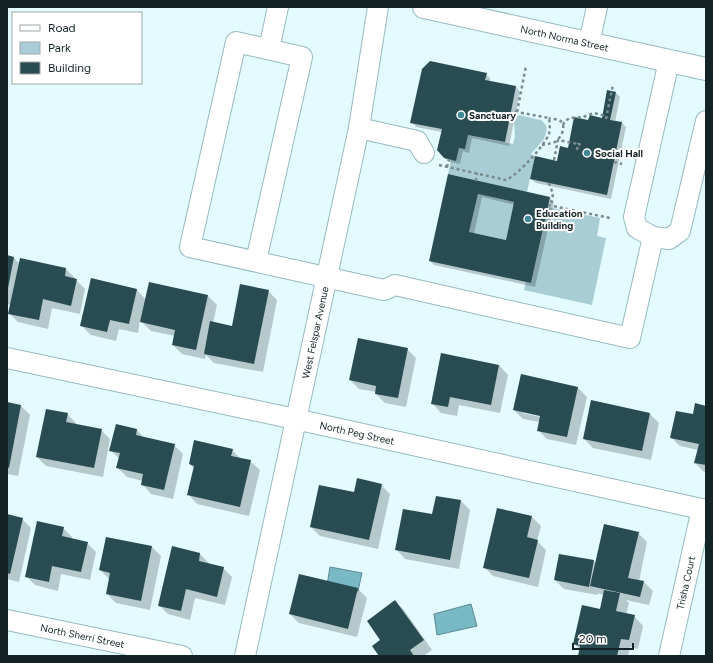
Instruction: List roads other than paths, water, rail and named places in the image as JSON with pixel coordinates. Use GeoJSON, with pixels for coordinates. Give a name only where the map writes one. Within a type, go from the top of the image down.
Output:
{"type":"FeatureCollection","features":[{"type":"Feature","properties":{"kind":"main road","name":"North Norma Street"},"geometry":{"type":"LineString","coordinates":[[424,7],[706,69]]}},
{"type":"Feature","properties":{"kind":"street"},"geometry":{"type":"LineString","coordinates":[[269,49],[278,7]]}},
{"type":"Feature","properties":{"kind":"street","name":"West Felspar Avenue"},"geometry":{"type":"LineString","coordinates":[[244,656],[359,128],[378,7]]}},
{"type":"Feature","properties":{"kind":"street"},"geometry":{"type":"LineString","coordinates":[[589,43],[597,7]]}},
{"type":"Feature","properties":{"kind":"street"},"geometry":{"type":"LineString","coordinates":[[256,261],[302,57],[236,42],[190,247],[384,290],[395,286],[630,338],[653,237]]}},
{"type":"Feature","properties":{"kind":"street"},"geometry":{"type":"LineString","coordinates":[[669,61],[634,217],[637,228],[653,237],[669,239],[680,231],[706,121]]}},
{"type":"Feature","properties":{"kind":"street"},"geometry":{"type":"LineString","coordinates":[[359,128],[417,142],[424,153]]}},
{"type":"Feature","properties":{"kind":"street","name":"North Peg Street"},"geometry":{"type":"LineString","coordinates":[[7,358],[295,419],[704,509]]}},
{"type":"Feature","properties":{"kind":"street","name":"Trisha Court"},"geometry":{"type":"LineString","coordinates":[[669,656],[704,509]]}},
{"type":"Feature","properties":{"kind":"street","name":"North Sherri Street"},"geometry":{"type":"LineString","coordinates":[[7,620],[182,656]]}},
{"type":"Feature","properties":{"kind":"place","name":"Sanctuary"},"geometry":{"type":"Point","coordinates":[461,115]}},
{"type":"Feature","properties":{"kind":"place","name":"Social Hall"},"geometry":{"type":"Point","coordinates":[587,153]}},
{"type":"Feature","properties":{"kind":"place","name":"Education Building"},"geometry":{"type":"Point","coordinates":[528,219]}}]}
